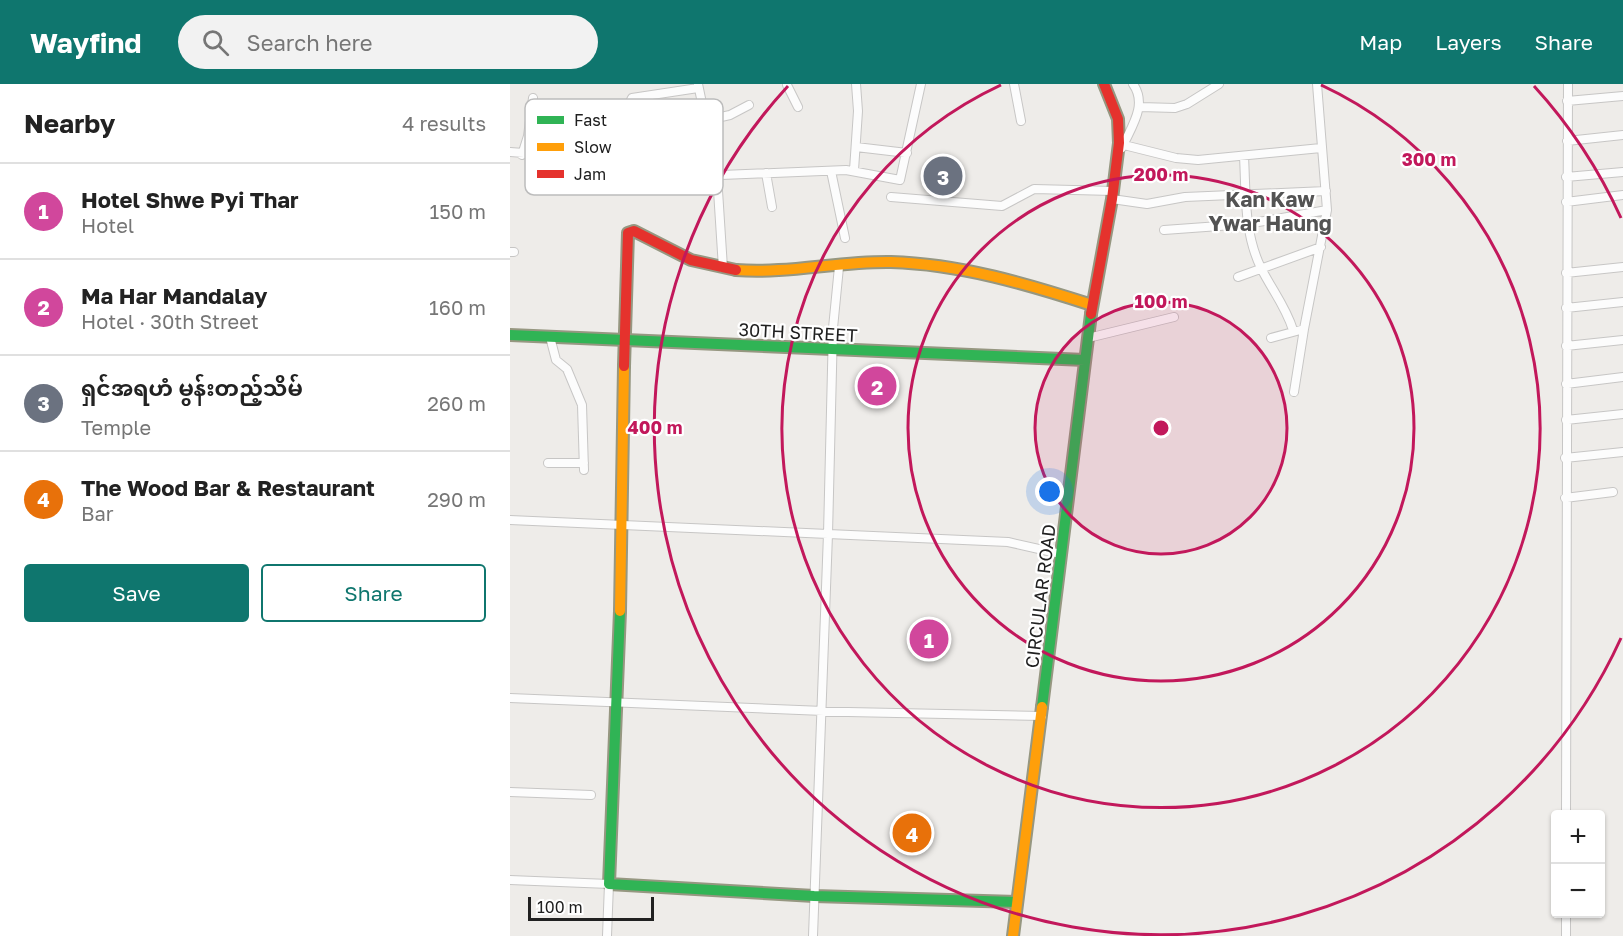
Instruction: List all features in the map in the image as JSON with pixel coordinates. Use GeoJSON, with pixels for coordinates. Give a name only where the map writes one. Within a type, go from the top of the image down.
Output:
{"type":"FeatureCollection","features":[{"type":"Feature","properties":{"kind":"street"},"geometry":{"type":"LineString","coordinates":[[788,84],[798,107]]}},
{"type":"Feature","properties":{"kind":"street"},"geometry":{"type":"LineString","coordinates":[[854,170],[856,84]]}},
{"type":"Feature","properties":{"kind":"street"},"geometry":{"type":"LineString","coordinates":[[723,175],[854,170],[898,181],[902,178],[921,84]]}},
{"type":"Feature","properties":{"kind":"street"},"geometry":{"type":"LineString","coordinates":[[1014,84],[1021,121]]}},
{"type":"Feature","properties":{"kind":"street","name":"CIRCULAR ROAD"},"geometry":{"type":"LineString","coordinates":[[1013,936],[1092,305],[1113,195],[1117,160],[1118,119],[1104,84]]}},
{"type":"Feature","properties":{"kind":"street"},"geometry":{"type":"LineString","coordinates":[[1117,160],[1140,107],[1140,94],[1133,84]]}},
{"type":"Feature","properties":{"kind":"street"},"geometry":{"type":"LineString","coordinates":[[1140,107],[1175,108],[1219,84]]}},
{"type":"Feature","properties":{"kind":"street"},"geometry":{"type":"LineString","coordinates":[[1294,392],[1327,210],[1317,84]]}},
{"type":"Feature","properties":{"kind":"street"},"geometry":{"type":"LineString","coordinates":[[1566,810],[1565,458],[1568,84]]}},
{"type":"Feature","properties":{"kind":"street"},"geometry":{"type":"LineString","coordinates":[[632,99],[698,86]]}},
{"type":"Feature","properties":{"kind":"street"},"geometry":{"type":"LineString","coordinates":[[1567,101],[1623,96]]}},
{"type":"Feature","properties":{"kind":"street"},"geometry":{"type":"LineString","coordinates":[[723,117],[749,105]]}},
{"type":"Feature","properties":{"kind":"street"},"geometry":{"type":"LineString","coordinates":[[1567,141],[1623,135]]}},
{"type":"Feature","properties":{"kind":"street"},"geometry":{"type":"LineString","coordinates":[[1124,145],[1176,158],[1198,160],[1321,148]]}},
{"type":"Feature","properties":{"kind":"street"},"geometry":{"type":"LineString","coordinates":[[522,155],[525,146]]}},
{"type":"Feature","properties":{"kind":"street"},"geometry":{"type":"LineString","coordinates":[[856,147],[907,153]]}},
{"type":"Feature","properties":{"kind":"street"},"geometry":{"type":"LineString","coordinates":[[510,153],[525,155]]}},
{"type":"Feature","properties":{"kind":"street"},"geometry":{"type":"LineString","coordinates":[[1244,156],[1247,224],[1262,269],[1288,315],[1293,330]]}},
{"type":"Feature","properties":{"kind":"street"},"geometry":{"type":"LineString","coordinates":[[831,171],[845,238]]}},
{"type":"Feature","properties":{"kind":"street"},"geometry":{"type":"LineString","coordinates":[[1566,177],[1623,172]]}},
{"type":"Feature","properties":{"kind":"street"},"geometry":{"type":"LineString","coordinates":[[766,173],[772,207]]}},
{"type":"Feature","properties":{"kind":"street"},"geometry":{"type":"LineString","coordinates":[[891,197],[1002,206],[1034,189],[1113,195],[1147,204],[1185,197],[1326,191]]}},
{"type":"Feature","properties":{"kind":"street"},"geometry":{"type":"LineString","coordinates":[[718,195],[723,268]]}},
{"type":"Feature","properties":{"kind":"street"},"geometry":{"type":"LineString","coordinates":[[1566,202],[1623,195]]}},
{"type":"Feature","properties":{"kind":"street"},"geometry":{"type":"LineString","coordinates":[[1164,230],[1247,224],[1327,210]]}},
{"type":"Feature","properties":{"kind":"street"},"geometry":{"type":"LineString","coordinates":[[607,936],[618,702],[623,340],[628,233],[641,234],[688,259],[723,268],[781,272],[861,263],[907,263],[964,271],[1053,292],[1092,305]]}},
{"type":"Feature","properties":{"kind":"street"},"geometry":{"type":"LineString","coordinates":[[1238,277],[1321,247]]}},
{"type":"Feature","properties":{"kind":"street"},"geometry":{"type":"LineString","coordinates":[[813,936],[833,350],[839,267]]}},
{"type":"Feature","properties":{"kind":"street"},"geometry":{"type":"LineString","coordinates":[[1566,273],[1623,267]]}},
{"type":"Feature","properties":{"kind":"street"},"geometry":{"type":"LineString","coordinates":[[1566,308],[1623,302]]}},
{"type":"Feature","properties":{"kind":"street"},"geometry":{"type":"LineString","coordinates":[[1088,338],[1174,317]]}},
{"type":"Feature","properties":{"kind":"street"},"geometry":{"type":"LineString","coordinates":[[1271,338],[1304,328]]}},
{"type":"Feature","properties":{"kind":"street","name":"30TH STREET"},"geometry":{"type":"LineString","coordinates":[[510,335],[1085,360]]}},
{"type":"Feature","properties":{"kind":"street"},"geometry":{"type":"LineString","coordinates":[[548,463],[584,467],[582,405],[567,369],[556,360],[550,337]]}},
{"type":"Feature","properties":{"kind":"street"},"geometry":{"type":"LineString","coordinates":[[1566,346],[1623,340]]}},
{"type":"Feature","properties":{"kind":"street"},"geometry":{"type":"LineString","coordinates":[[1566,384],[1623,377]]}},
{"type":"Feature","properties":{"kind":"street"},"geometry":{"type":"LineString","coordinates":[[1566,420],[1623,414]]}},
{"type":"Feature","properties":{"kind":"street"},"geometry":{"type":"LineString","coordinates":[[1565,458],[1623,452]]}},
{"type":"Feature","properties":{"kind":"street"},"geometry":{"type":"LineString","coordinates":[[1565,498],[1612,492]]}},
{"type":"Feature","properties":{"kind":"street"},"geometry":{"type":"LineString","coordinates":[[510,520],[1008,542],[1060,555]]}},
{"type":"Feature","properties":{"kind":"street"},"geometry":{"type":"LineString","coordinates":[[510,698],[1042,716]]}},
{"type":"Feature","properties":{"kind":"street"},"geometry":{"type":"LineString","coordinates":[[510,792],[591,795]]}},
{"type":"Feature","properties":{"kind":"street"},"geometry":{"type":"LineString","coordinates":[[510,880],[814,896],[1017,902]]}},
{"type":"Feature","properties":{"kind":"street"},"geometry":{"type":"LineString","coordinates":[[1566,918],[1566,936]]}},
{"type":"Feature","properties":{"kind":"traffic: fast"},"geometry":{"type":"LineString","coordinates":[[1042,707],[1091,314]]}},
{"type":"Feature","properties":{"kind":"traffic: fast"},"geometry":{"type":"LineString","coordinates":[[510,335],[1085,360]]}},
{"type":"Feature","properties":{"kind":"traffic: fast"},"geometry":{"type":"LineString","coordinates":[[620,611],[609,884],[814,896],[1017,902]]}},
{"type":"Feature","properties":{"kind":"traffic: slow"},"geometry":{"type":"LineString","coordinates":[[736,270],[775,270],[872,262],[917,264],[993,276],[1092,305]]}},
{"type":"Feature","properties":{"kind":"traffic: slow"},"geometry":{"type":"LineString","coordinates":[[620,611],[624,366]]}},
{"type":"Feature","properties":{"kind":"traffic: slow"},"geometry":{"type":"LineString","coordinates":[[1013,936],[1042,707]]}},
{"type":"Feature","properties":{"kind":"traffic: jam"},"geometry":{"type":"LineString","coordinates":[[1091,314],[1112,199],[1119,143],[1118,119],[1104,84]]}},
{"type":"Feature","properties":{"kind":"traffic: jam"},"geometry":{"type":"LineString","coordinates":[[624,366],[628,233],[634,231],[691,260],[736,270]]}},
{"type":"Feature","properties":{"kind":"place","name":"ရှင်အရဟံ မွန်းတည့်သိမ်"},"geometry":{"type":"Point","coordinates":[943,176]}},
{"type":"Feature","properties":{"kind":"place","name":"Ma Har Mandalay"},"geometry":{"type":"Point","coordinates":[877,386]}},
{"type":"Feature","properties":{"kind":"place","name":"Hotel Shwe Pyi Thar"},"geometry":{"type":"Point","coordinates":[929,639]}},
{"type":"Feature","properties":{"kind":"place","name":"The Wood Bar & Restaurant"},"geometry":{"type":"Point","coordinates":[912,833]}},
{"type":"Feature","properties":{"kind":"district","name":"Kan Kaw Ywar Haung"},"geometry":{"type":"Point","coordinates":[1270,211]}}]}
